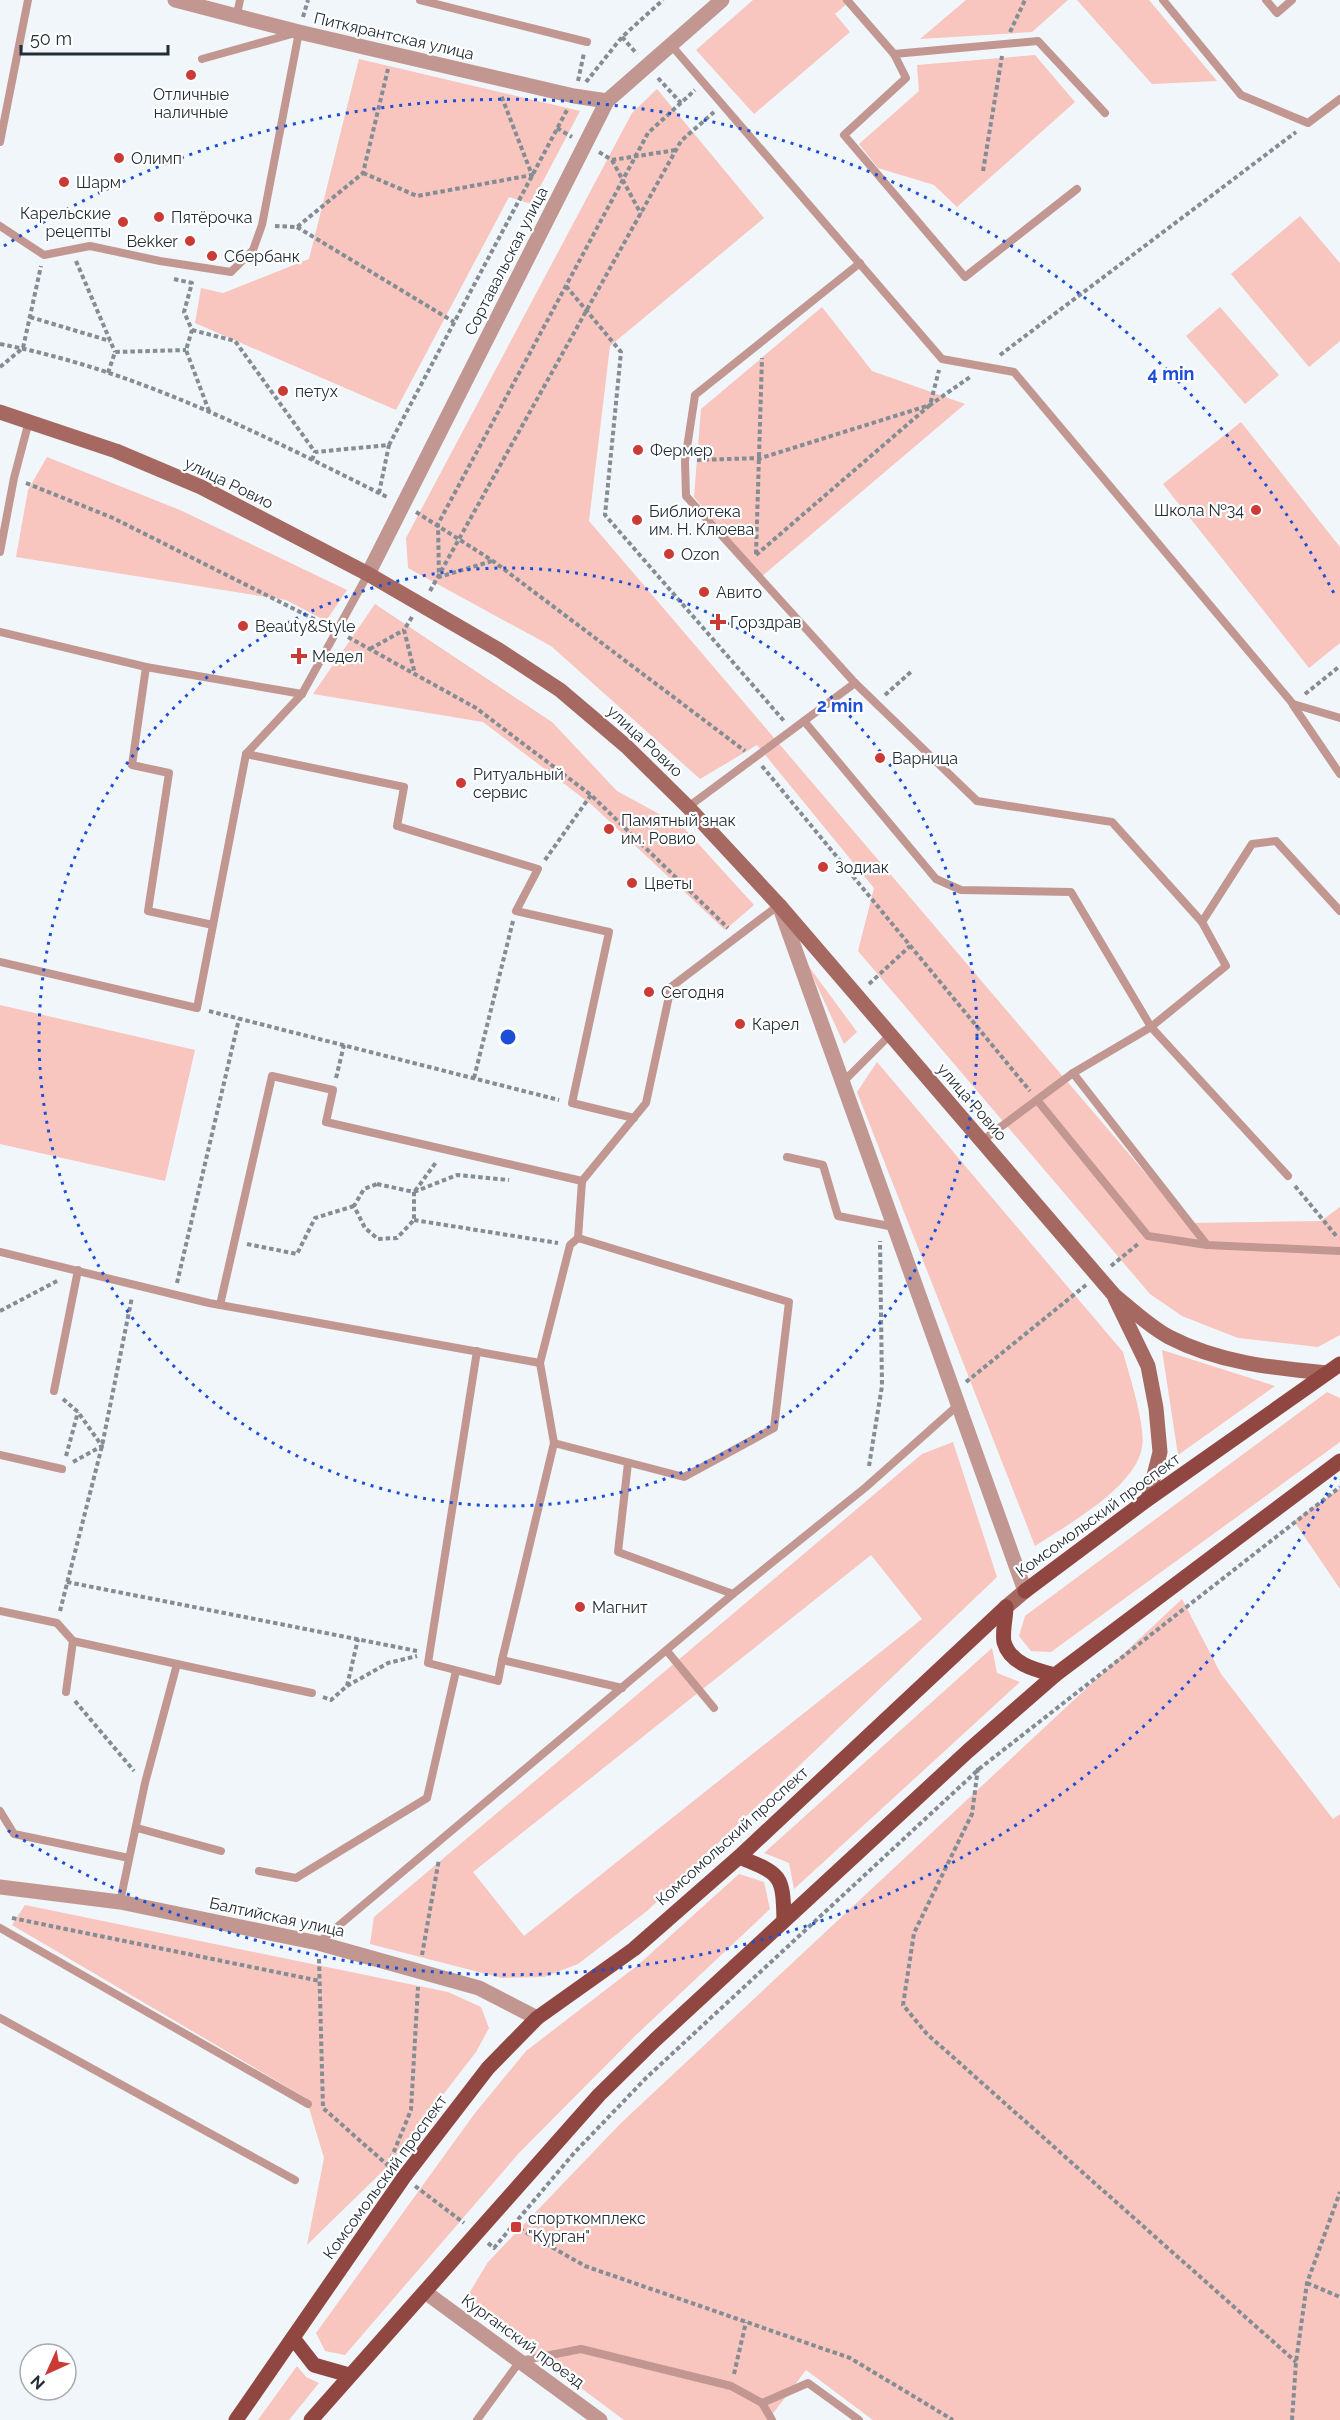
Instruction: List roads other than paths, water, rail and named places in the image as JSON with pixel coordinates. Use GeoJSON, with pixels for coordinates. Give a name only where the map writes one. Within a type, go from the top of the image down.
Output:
{"type":"FeatureCollection","features":[{"type":"Feature","properties":{"kind":"main road","name":"улица Ровио"},"geometry":{"type":"LineString","coordinates":[[0,412],[116,451],[201,487],[368,574],[499,650],[560,690],[626,746],[688,807],[779,905],[1114,1295],[1168,1337],[1205,1352],[1246,1363],[1336,1371]]}},
{"type":"Feature","properties":{"kind":"main road","name":"улица Ровио"},"geometry":{"type":"LineString","coordinates":[[1114,1295],[1148,1366],[1156,1408],[1160,1452],[1148,1499]]}},
{"type":"Feature","properties":{"kind":"main road","name":"Комсомольский проспект"},"geometry":{"type":"LineString","coordinates":[[236,2420],[404,2178],[488,2068],[537,2018],[634,1949],[739,1857],[1025,1591],[1148,1499],[1336,1371]]}},
{"type":"Feature","properties":{"kind":"main road"},"geometry":{"type":"LineString","coordinates":[[311,2420],[599,2095],[784,1920],[968,1751],[1055,1675],[1340,1461]]}},
{"type":"Feature","properties":{"kind":"main road"},"geometry":{"type":"LineString","coordinates":[[1006,1607],[1004,1642],[1015,1660],[1032,1669],[1055,1675]]}},
{"type":"Feature","properties":{"kind":"main road"},"geometry":{"type":"LineString","coordinates":[[739,1857],[774,1872],[784,1886],[784,1920]]}},
{"type":"Feature","properties":{"kind":"main road"},"geometry":{"type":"LineString","coordinates":[[293,2338],[314,2365],[350,2375]]}},
{"type":"Feature","properties":{"kind":"street","name":"Питкярантская улица"},"geometry":{"type":"LineString","coordinates":[[175,0],[239,7],[299,32],[574,96],[607,101]]}},
{"type":"Feature","properties":{"kind":"street","name":"Сортавальская улица"},"geometry":{"type":"LineString","coordinates":[[368,574],[607,101],[722,0]]}},
{"type":"Feature","properties":{"kind":"street"},"geometry":{"type":"LineString","coordinates":[[779,905],[842,1083],[887,1225],[955,1399],[1025,1591]]}},
{"type":"Feature","properties":{"kind":"street","name":"Балтийская улица"},"geometry":{"type":"LineString","coordinates":[[0,1887],[120,1902],[318,1943],[419,1969],[479,1988],[537,2018]]}},
{"type":"Feature","properties":{"kind":"street","name":"Курганский проезд"},"geometry":{"type":"LineString","coordinates":[[425,2292],[600,2420]]}},
{"type":"Feature","properties":{"kind":"lane"},"geometry":{"type":"LineString","coordinates":[[0,142],[28,0]]}},
{"type":"Feature","properties":{"kind":"lane"},"geometry":{"type":"LineString","coordinates":[[420,0],[587,42]]}},
{"type":"Feature","properties":{"kind":"lane"},"geometry":{"type":"LineString","coordinates":[[847,0],[894,54],[906,78],[844,135],[965,277],[1077,189]]}},
{"type":"Feature","properties":{"kind":"lane"},"geometry":{"type":"LineString","coordinates":[[1162,0],[1241,94],[1308,123],[1340,99]]}},
{"type":"Feature","properties":{"kind":"lane"},"geometry":{"type":"LineString","coordinates":[[1266,0],[1277,13],[1292,0]]}},
{"type":"Feature","properties":{"kind":"lane"},"geometry":{"type":"LineString","coordinates":[[0,226],[44,255],[90,246],[160,261],[231,272],[253,250],[262,225],[299,32],[202,59]]}},
{"type":"Feature","properties":{"kind":"lane"},"geometry":{"type":"LineString","coordinates":[[894,54],[1038,40],[1105,113]]}},
{"type":"Feature","properties":{"kind":"lane"},"geometry":{"type":"LineString","coordinates":[[671,45],[705,81],[942,359],[987,365],[1014,372],[1293,705],[1340,774]]}},
{"type":"Feature","properties":{"kind":"lane"},"geometry":{"type":"LineString","coordinates":[[860,263],[695,395],[684,461],[686,496],[855,683],[977,801],[1112,822],[1202,922],[1226,966],[1151,1027],[1073,1073],[982,1141]]}},
{"type":"Feature","properties":{"kind":"lane"},"geometry":{"type":"LineString","coordinates":[[0,552],[14,478],[29,421]]}},
{"type":"Feature","properties":{"kind":"lane"},"geometry":{"type":"LineString","coordinates":[[0,962],[196,1008],[246,754],[302,693],[368,574]]}},
{"type":"Feature","properties":{"kind":"lane"},"geometry":{"type":"LineString","coordinates":[[0,632],[146,667],[302,693]]}},
{"type":"Feature","properties":{"kind":"lane"},"geometry":{"type":"LineString","coordinates":[[146,667],[132,765],[169,773],[148,911],[213,925]]}},
{"type":"Feature","properties":{"kind":"lane"},"geometry":{"type":"LineString","coordinates":[[688,807],[855,683]]}},
{"type":"Feature","properties":{"kind":"lane"},"geometry":{"type":"LineString","coordinates":[[1293,705],[1340,718]]}},
{"type":"Feature","properties":{"kind":"lane"},"geometry":{"type":"LineString","coordinates":[[804,721],[936,879],[961,890],[1071,892],[1151,1027],[1288,1176]]}},
{"type":"Feature","properties":{"kind":"lane"},"geometry":{"type":"LineString","coordinates":[[246,754],[405,787],[397,826],[538,869],[516,911],[609,932],[572,1103],[634,1118]]}},
{"type":"Feature","properties":{"kind":"lane"},"geometry":{"type":"LineString","coordinates":[[1202,922],[1252,844],[1276,841],[1340,911]]}},
{"type":"Feature","properties":{"kind":"lane"},"geometry":{"type":"LineString","coordinates":[[477,1351],[428,1663],[498,1681],[554,1443],[540,1364],[570,1245],[578,1238],[582,1181],[646,1103],[671,987],[779,905]]}},
{"type":"Feature","properties":{"kind":"lane"},"geometry":{"type":"LineString","coordinates":[[842,1083],[890,1035]]}},
{"type":"Feature","properties":{"kind":"lane"},"geometry":{"type":"LineString","coordinates":[[1073,1073],[1207,1245]]}},
{"type":"Feature","properties":{"kind":"lane"},"geometry":{"type":"LineString","coordinates":[[220,1305],[272,1076],[333,1090],[326,1122],[582,1181]]}},
{"type":"Feature","properties":{"kind":"lane"},"geometry":{"type":"LineString","coordinates":[[1037,1100],[1148,1236],[1207,1245],[1340,1251]]}},
{"type":"Feature","properties":{"kind":"lane"},"geometry":{"type":"LineString","coordinates":[[787,1157],[824,1165],[838,1216],[887,1225]]}},
{"type":"Feature","properties":{"kind":"lane"},"geometry":{"type":"LineString","coordinates":[[554,1443],[684,1478],[774,1428],[789,1302],[578,1238]]}},
{"type":"Feature","properties":{"kind":"lane"},"geometry":{"type":"LineString","coordinates":[[0,1252],[220,1305],[540,1364]]}},
{"type":"Feature","properties":{"kind":"lane"},"geometry":{"type":"LineString","coordinates":[[54,1391],[78,1270]]}},
{"type":"Feature","properties":{"kind":"lane"},"geometry":{"type":"LineString","coordinates":[[318,1943],[733,1594],[866,1488],[955,1399]]}},
{"type":"Feature","properties":{"kind":"lane"},"geometry":{"type":"LineString","coordinates":[[0,1455],[62,1469]]}},
{"type":"Feature","properties":{"kind":"lane"},"geometry":{"type":"LineString","coordinates":[[628,1463],[618,1552],[733,1594]]}},
{"type":"Feature","properties":{"kind":"lane"},"geometry":{"type":"LineString","coordinates":[[0,1611],[57,1623],[73,1641],[312,1693]]}},
{"type":"Feature","properties":{"kind":"lane"},"geometry":{"type":"LineString","coordinates":[[66,1692],[73,1641]]}},
{"type":"Feature","properties":{"kind":"lane"},"geometry":{"type":"LineString","coordinates":[[667,1651],[714,1708]]}},
{"type":"Feature","properties":{"kind":"lane"},"geometry":{"type":"LineString","coordinates":[[502,1660],[622,1688]]}},
{"type":"Feature","properties":{"kind":"lane"},"geometry":{"type":"LineString","coordinates":[[120,1902],[145,1783],[177,1664]]}},
{"type":"Feature","properties":{"kind":"lane"},"geometry":{"type":"LineString","coordinates":[[259,1871],[296,1878],[427,1798],[456,1671]]}},
{"type":"Feature","properties":{"kind":"lane"},"geometry":{"type":"LineString","coordinates":[[0,1810],[14,1834],[129,1858]]}},
{"type":"Feature","properties":{"kind":"lane"},"geometry":{"type":"LineString","coordinates":[[137,1828],[221,1851]]}},
{"type":"Feature","properties":{"kind":"lane"},"geometry":{"type":"LineString","coordinates":[[0,1928],[308,2104]]}},
{"type":"Feature","properties":{"kind":"lane"},"geometry":{"type":"LineString","coordinates":[[0,2018],[295,2180]]}},
{"type":"Feature","properties":{"kind":"lane"},"geometry":{"type":"LineString","coordinates":[[477,2420],[520,2361],[581,2349],[731,2386],[762,2403],[772,2420]]}},
{"type":"Feature","properties":{"kind":"lane"},"geometry":{"type":"LineString","coordinates":[[762,2403],[808,2383],[858,2420]]}},
{"type":"Feature","properties":{"kind":"place","name":"Отличные наличные"},"geometry":{"type":"Point","coordinates":[191,75]}},
{"type":"Feature","properties":{"kind":"place","name":"Олимп"},"geometry":{"type":"Point","coordinates":[119,158]}},
{"type":"Feature","properties":{"kind":"place","name":"Шарм"},"geometry":{"type":"Point","coordinates":[64,182]}},
{"type":"Feature","properties":{"kind":"place","name":"Пятёрочка"},"geometry":{"type":"Point","coordinates":[159,217]}},
{"type":"Feature","properties":{"kind":"place","name":"Карельские рецепты"},"geometry":{"type":"Point","coordinates":[123,222]}},
{"type":"Feature","properties":{"kind":"place","name":"Bekker"},"geometry":{"type":"Point","coordinates":[190,241]}},
{"type":"Feature","properties":{"kind":"place","name":"Сбербанк"},"geometry":{"type":"Point","coordinates":[212,256]}},
{"type":"Feature","properties":{"kind":"place","name":"петух"},"geometry":{"type":"Point","coordinates":[283,391]}},
{"type":"Feature","properties":{"kind":"place","name":"Фермер"},"geometry":{"type":"Point","coordinates":[638,450]}},
{"type":"Feature","properties":{"kind":"place","name":"Школа №34"},"geometry":{"type":"Point","coordinates":[1256,510]}},
{"type":"Feature","properties":{"kind":"place","name":"Библиотека им. Н. Клюева"},"geometry":{"type":"Point","coordinates":[637,520]}},
{"type":"Feature","properties":{"kind":"place","name":"Ozon"},"geometry":{"type":"Point","coordinates":[669,554]}},
{"type":"Feature","properties":{"kind":"place","name":"Авито"},"geometry":{"type":"Point","coordinates":[704,592]}},
{"type":"Feature","properties":{"kind":"place","name":"Горздрав"},"geometry":{"type":"Point","coordinates":[718,622]}},
{"type":"Feature","properties":{"kind":"place","name":"Beauty&Style"},"geometry":{"type":"Point","coordinates":[243,626]}},
{"type":"Feature","properties":{"kind":"place","name":"Медел"},"geometry":{"type":"Point","coordinates":[299,656]}},
{"type":"Feature","properties":{"kind":"place","name":"Варница"},"geometry":{"type":"Point","coordinates":[880,758]}},
{"type":"Feature","properties":{"kind":"place","name":"Ритуальный сервис"},"geometry":{"type":"Point","coordinates":[461,783]}},
{"type":"Feature","properties":{"kind":"place","name":"Памятный знак им. Ровио"},"geometry":{"type":"Point","coordinates":[609,829]}},
{"type":"Feature","properties":{"kind":"place","name":"Зодиак"},"geometry":{"type":"Point","coordinates":[823,867]}},
{"type":"Feature","properties":{"kind":"place","name":"Цветы"},"geometry":{"type":"Point","coordinates":[632,883]}},
{"type":"Feature","properties":{"kind":"place","name":"Сегодня"},"geometry":{"type":"Point","coordinates":[649,992]}},
{"type":"Feature","properties":{"kind":"place","name":"Карел"},"geometry":{"type":"Point","coordinates":[740,1024]}},
{"type":"Feature","properties":{"kind":"place","name":"Магнит"},"geometry":{"type":"Point","coordinates":[580,1607]}},
{"type":"Feature","properties":{"kind":"place","name":"спорткомплекс \"Курган\""},"geometry":{"type":"Point","coordinates":[516,2227]}}]}
